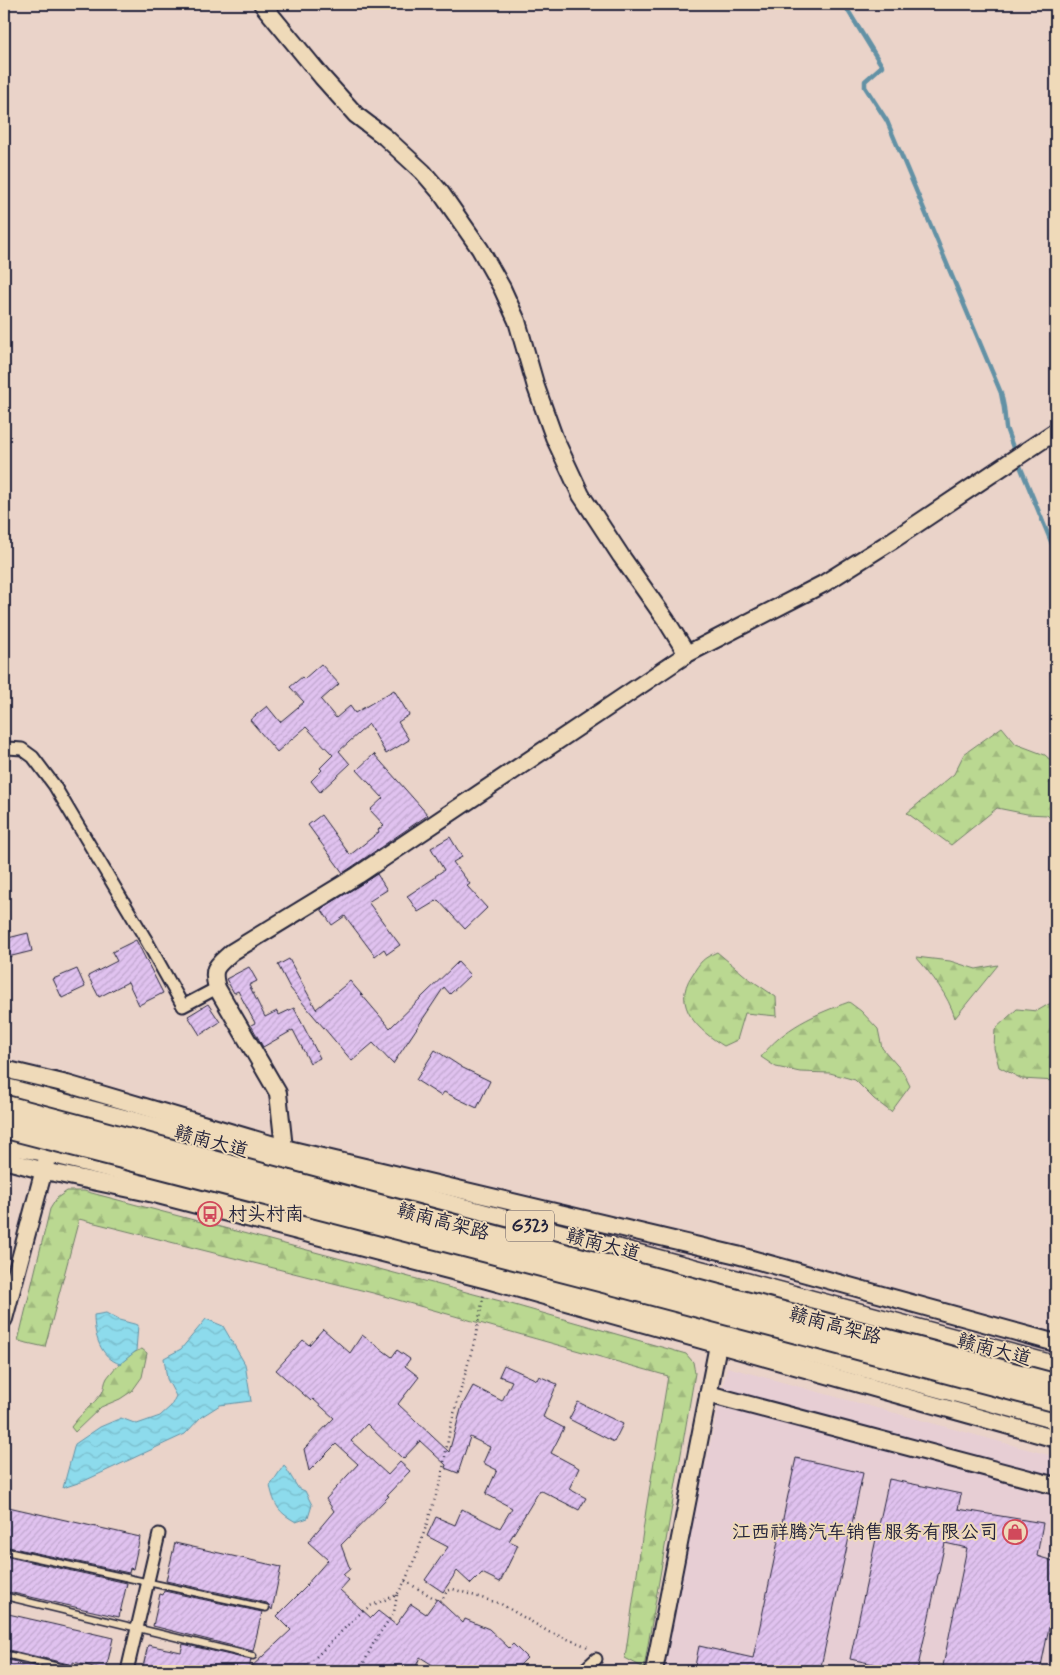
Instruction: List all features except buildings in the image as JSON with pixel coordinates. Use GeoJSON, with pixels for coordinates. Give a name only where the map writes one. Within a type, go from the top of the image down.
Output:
{"type":"FeatureCollection","features":[{"type":"Feature","properties":{"kind":"highway","name":"赣南高架路"},"geometry":{"type":"LineString","coordinates":[[4,1106],[1056,1385]]}},
{"type":"Feature","properties":{"kind":"highway","name":"赣南高架路"},"geometry":{"type":"LineString","coordinates":[[4,1127],[621,1286],[1056,1401]]}},
{"type":"Feature","properties":{"kind":"main road","name":"赣南大道"},"geometry":{"type":"LineString","coordinates":[[4,1088],[1056,1366]]}},
{"type":"Feature","properties":{"kind":"main road"},"geometry":{"type":"LineString","coordinates":[[124,1171],[135,1122]]}},
{"type":"Feature","properties":{"kind":"main road"},"geometry":{"type":"LineString","coordinates":[[4,1144],[48,1152],[350,1229],[1056,1419]]}},
{"type":"Feature","properties":{"kind":"street"},"geometry":{"type":"LineString","coordinates":[[262,4],[356,115],[385,137],[423,172],[441,193],[480,249],[502,288],[517,321],[536,387],[551,428],[581,495],[687,654]]}},
{"type":"Feature","properties":{"kind":"street"},"geometry":{"type":"LineString","coordinates":[[284,1148],[278,1093],[217,988],[214,976],[217,966],[232,952],[366,870],[687,654],[823,584],[893,540],[1056,431]]}},
{"type":"Feature","properties":{"kind":"street"},"geometry":{"type":"LineString","coordinates":[[4,746],[22,749],[33,757],[54,785],[183,1006],[217,988]]}},
{"type":"Feature","properties":{"kind":"street"},"geometry":{"type":"LineString","coordinates":[[4,1069],[67,1084],[284,1148],[737,1255],[1056,1344]]}},
{"type":"Feature","properties":{"kind":"street"},"geometry":{"type":"LineString","coordinates":[[4,1319],[45,1171],[60,1103],[67,1084]]}},
{"type":"Feature","properties":{"kind":"street"},"geometry":{"type":"LineString","coordinates":[[4,1160],[45,1171],[154,1194],[487,1280],[1056,1439]]}},
{"type":"Feature","properties":{"kind":"street"},"geometry":{"type":"LineString","coordinates":[[654,1671],[718,1345]]}},
{"type":"Feature","properties":{"kind":"street"},"geometry":{"type":"LineString","coordinates":[[708,1394],[1056,1486]]}},
{"type":"Feature","properties":{"kind":"street"},"geometry":{"type":"LineString","coordinates":[[127,1671],[159,1534]]}},
{"type":"Feature","properties":{"kind":"street"},"geometry":{"type":"LineString","coordinates":[[583,1671],[596,1659]]}},
{"type":"Feature","properties":{"kind":"lane"},"geometry":{"type":"LineString","coordinates":[[4,1551],[266,1608]]}},
{"type":"Feature","properties":{"kind":"lane"},"geometry":{"type":"LineString","coordinates":[[4,1596],[253,1656]]}},
{"type":"Feature","properties":{"kind":"lane"},"geometry":{"type":"LineString","coordinates":[[4,1654],[77,1671]]}},
{"type":"Feature","properties":{"kind":"path"},"geometry":{"type":"LineString","coordinates":[[362,1667],[374,1642],[394,1612],[397,1595],[417,1554],[441,1480],[450,1428],[475,1339],[487,1280]]}},
{"type":"Feature","properties":{"kind":"path"},"geometry":{"type":"LineString","coordinates":[[405,1581],[439,1601],[442,1600],[447,1591],[453,1589],[501,1604],[549,1632],[586,1646],[594,1653],[596,1659]]}},
{"type":"Feature","properties":{"kind":"path"},"geometry":{"type":"LineString","coordinates":[[302,1671],[356,1617],[370,1606],[397,1595]]}},
{"type":"Feature","properties":{"kind":"shaded area"},"geometry":{"type":"Polygon","coordinates":[[[727,1367],[1056,1457],[1056,1671],[660,1671],[727,1367]]]}},
{"type":"Feature","properties":{"kind":"green space"},"geometry":{"type":"Polygon","coordinates":[[[1002,727],[1016,744],[1045,755],[1056,765],[1056,824],[1047,815],[1027,814],[997,808],[951,845],[907,813],[954,774],[964,754],[1002,727]]]}},
{"type":"Feature","properties":{"kind":"green space"},"geometry":{"type":"Polygon","coordinates":[[[717,952],[748,978],[776,997],[777,1016],[745,1013],[737,1040],[724,1046],[697,1025],[686,1007],[685,997],[686,986],[698,966],[702,961],[717,952]]]}},
{"type":"Feature","properties":{"kind":"green space"},"geometry":{"type":"Polygon","coordinates":[[[916,957],[950,961],[976,969],[998,965],[955,1018],[939,986],[916,957]]]}},
{"type":"Feature","properties":{"kind":"green space"},"geometry":{"type":"Polygon","coordinates":[[[1056,1000],[1056,1081],[1022,1079],[999,1067],[994,1048],[995,1029],[1017,1009],[1037,1011],[1056,1000]]]}},
{"type":"Feature","properties":{"kind":"green space"},"geometry":{"type":"Polygon","coordinates":[[[849,1002],[861,1011],[878,1029],[882,1048],[903,1072],[910,1086],[891,1112],[874,1099],[855,1080],[830,1073],[800,1072],[776,1067],[761,1057],[779,1038],[800,1023],[849,1002]]]}},
{"type":"Feature","properties":{"kind":"green space"},"geometry":{"type":"Polygon","coordinates":[[[67,1191],[84,1191],[504,1302],[686,1354],[693,1362],[695,1373],[644,1668],[625,1658],[646,1510],[668,1376],[373,1293],[79,1219],[45,1347],[18,1341],[50,1209],[57,1198],[67,1191]]]}},
{"type":"Feature","properties":{"kind":"green space"},"geometry":{"type":"Polygon","coordinates":[[[142,1349],[147,1353],[142,1377],[132,1391],[120,1399],[101,1407],[75,1432],[71,1427],[102,1393],[110,1374],[127,1357],[142,1349]]]}},
{"type":"Feature","properties":{"kind":"water"},"geometry":{"type":"Polygon","coordinates":[[[106,1313],[119,1320],[138,1325],[136,1351],[120,1364],[113,1361],[103,1351],[95,1330],[94,1315],[106,1313]]]}},
{"type":"Feature","properties":{"kind":"water"},"geometry":{"type":"Polygon","coordinates":[[[206,1319],[223,1326],[245,1364],[251,1401],[220,1405],[201,1417],[185,1434],[84,1481],[63,1488],[75,1444],[100,1427],[121,1418],[137,1424],[160,1416],[171,1406],[176,1396],[167,1379],[164,1358],[181,1349],[206,1319]]]}},
{"type":"Feature","properties":{"kind":"water"},"geometry":{"type":"Polygon","coordinates":[[[284,1465],[298,1488],[305,1491],[312,1505],[308,1518],[296,1522],[278,1508],[270,1486],[284,1465]]]}},
{"type":"Feature","properties":{"kind":"waterway"},"geometry":{"type":"LineString","coordinates":[[844,4],[882,66],[865,81],[865,87],[887,121],[1001,393],[1006,428],[1015,453]]}},
{"type":"Feature","properties":{"kind":"waterway"},"geometry":{"type":"LineString","coordinates":[[1018,461],[1052,544],[1056,572]]}},
{"type":"Feature","properties":{"kind":"place","name":"村头村南"},"geometry":{"type":"Point","coordinates":[210,1214]}},
{"type":"Feature","properties":{"kind":"place","name":"江西祥腾汽车销售服务有限公司"},"geometry":{"type":"Point","coordinates":[1015,1532]}}]}
